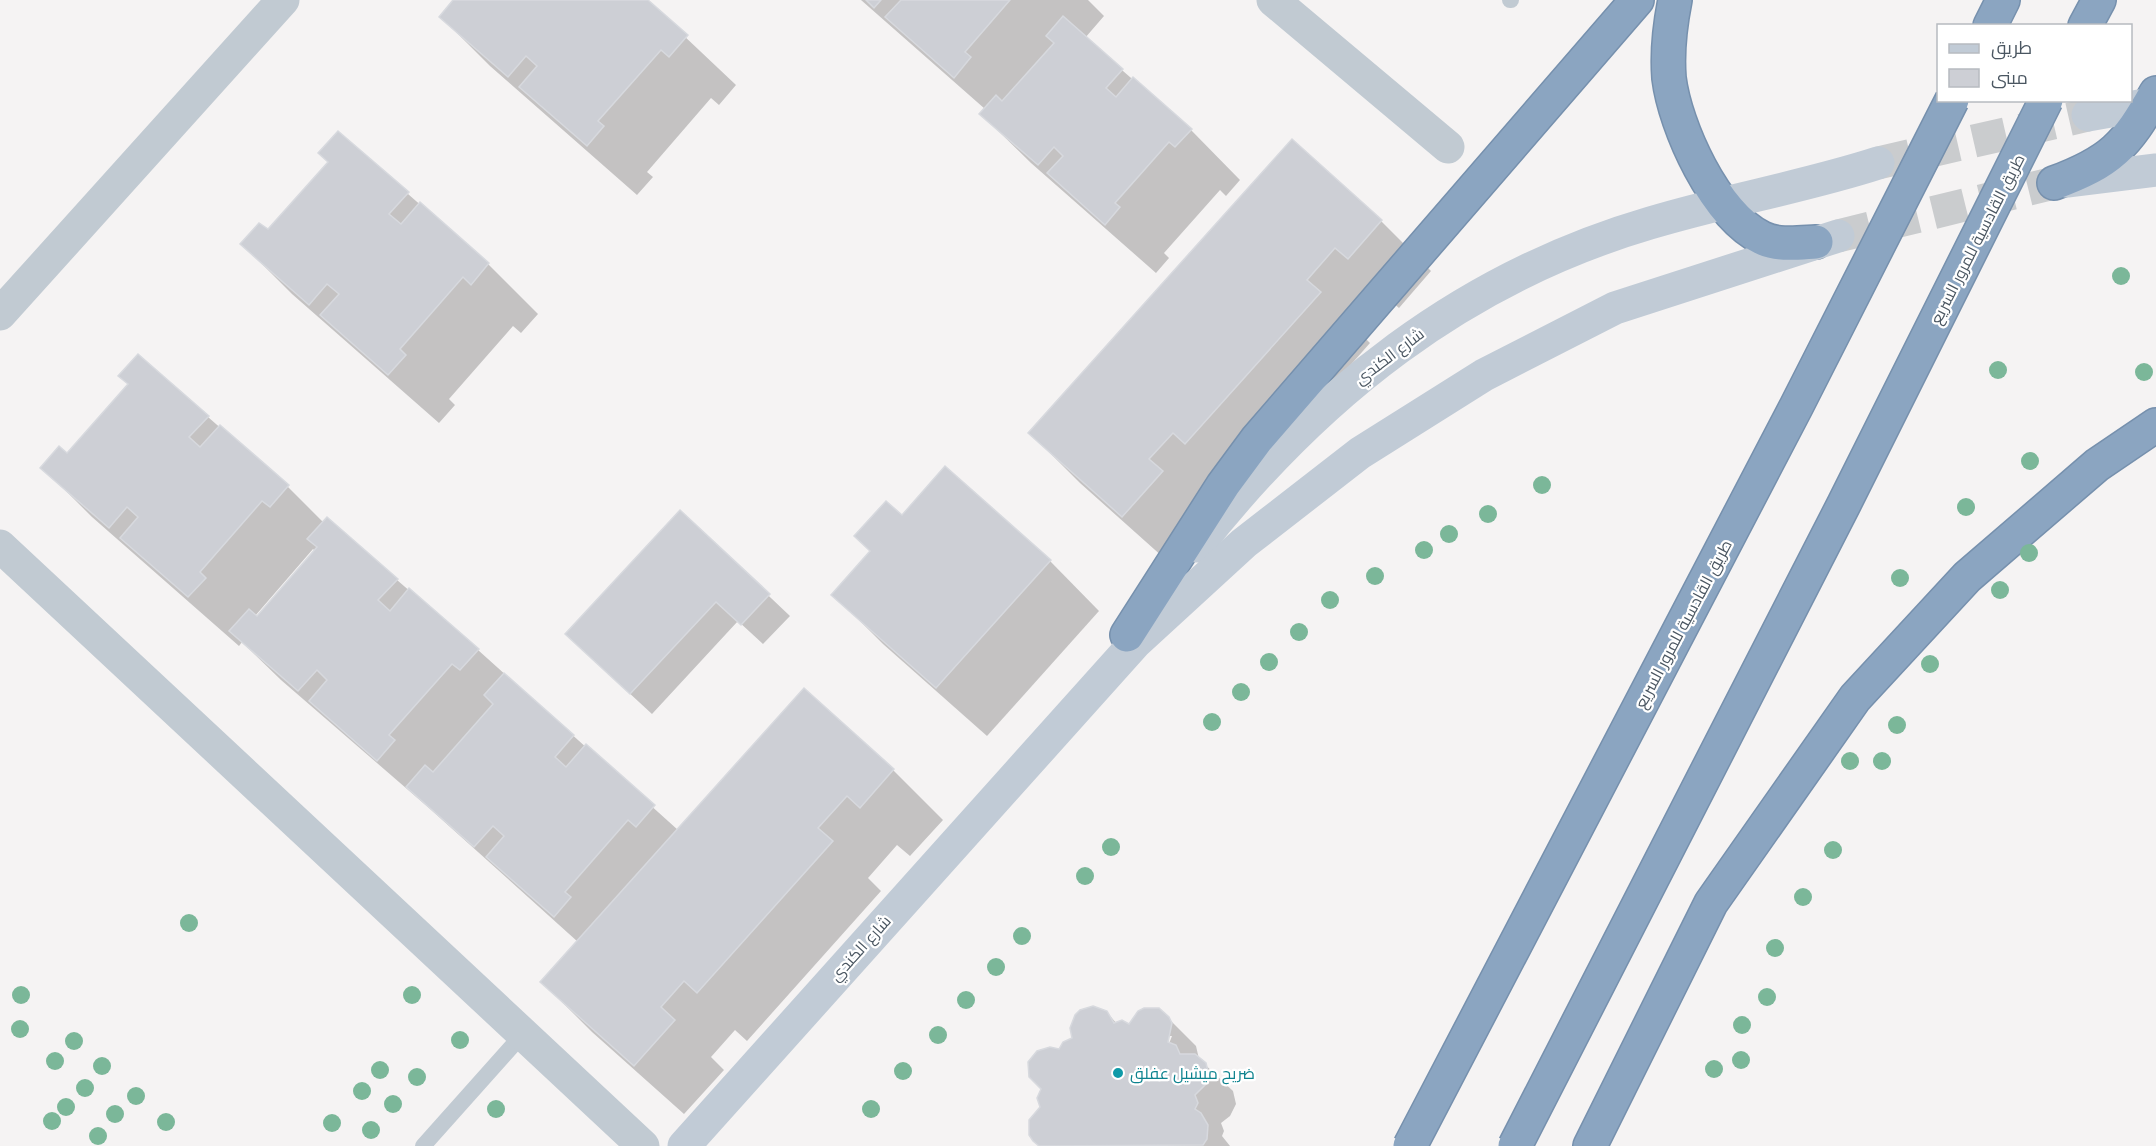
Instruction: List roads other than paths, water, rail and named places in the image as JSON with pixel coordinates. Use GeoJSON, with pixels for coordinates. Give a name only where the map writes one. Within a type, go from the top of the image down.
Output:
{"type":"FeatureCollection","features":[{"type":"Feature","properties":{"kind":"highway"},"geometry":{"type":"LineString","coordinates":[[1127,635],[1223,485],[1257,439],[1637,0]]}},
{"type":"Feature","properties":{"kind":"highway"},"geometry":{"type":"LineString","coordinates":[[1675,0],[1670,27],[1670,68],[1680,123],[1700,167],[1724,204],[1747,228],[1763,238],[1789,244],[1827,239]]}},
{"type":"Feature","properties":{"kind":"highway"},"geometry":{"type":"LineString","coordinates":[[1991,24],[2002,0]]}},
{"type":"Feature","properties":{"kind":"highway"},"geometry":{"type":"LineString","coordinates":[[2086,24],[2099,0]]}},
{"type":"Feature","properties":{"kind":"highway"},"geometry":{"type":"LineString","coordinates":[[2054,183],[2103,162],[2122,145],[2154,100]]}},
{"type":"Feature","properties":{"kind":"highway","name":"طريق القادسية للمرور السريع"},"geometry":{"type":"LineString","coordinates":[[1410,1146],[1796,407],[1951,102]]}},
{"type":"Feature","properties":{"kind":"highway","name":"طريق القادسية للمرور السريع"},"geometry":{"type":"LineString","coordinates":[[1515,1146],[1844,504],[2045,102]]}},
{"type":"Feature","properties":{"kind":"highway"},"geometry":{"type":"LineString","coordinates":[[1590,1146],[1711,903],[1856,698],[1967,577],[2097,465],[2156,425]]}},
{"type":"Feature","properties":{"kind":"street"},"geometry":{"type":"LineString","coordinates":[[0,314],[283,0]]}},
{"type":"Feature","properties":{"kind":"street"},"geometry":{"type":"LineString","coordinates":[[1273,0],[1448,147]]}},
{"type":"Feature","properties":{"kind":"street"},"geometry":{"type":"LineString","coordinates":[[2088,115],[2154,100]]}},
{"type":"Feature","properties":{"kind":"street","name":"شارع الكندي"},"geometry":{"type":"LineString","coordinates":[[1037,751],[1214,524],[1299,429],[1388,353],[1476,296],[1578,247],[1650,223],[1878,163]]}},
{"type":"Feature","properties":{"kind":"street"},"geometry":{"type":"LineString","coordinates":[[2054,183],[2156,170]]}},
{"type":"Feature","properties":{"kind":"street","name":"شارع الكندي"},"geometry":{"type":"LineString","coordinates":[[684,1146],[1136,642],[1244,543],[1360,453],[1484,375],[1615,308],[1827,239]]}},
{"type":"Feature","properties":{"kind":"street"},"geometry":{"type":"LineString","coordinates":[[0,546],[643,1146]]}},
{"type":"Feature","properties":{"kind":"lane"},"geometry":{"type":"LineString","coordinates":[[423,1146],[523,1034]]}},
{"type":"Feature","properties":{"kind":"tunnel"},"geometry":{"type":"LineString","coordinates":[[1878,163],[2088,115]]}},
{"type":"Feature","properties":{"kind":"tunnel"},"geometry":{"type":"LineString","coordinates":[[1838,236],[2054,183]]}},
{"type":"Feature","properties":{"kind":"place","name":"ضريح ميشيل عفلق"},"geometry":{"type":"Point","coordinates":[1118,1073]}}]}
